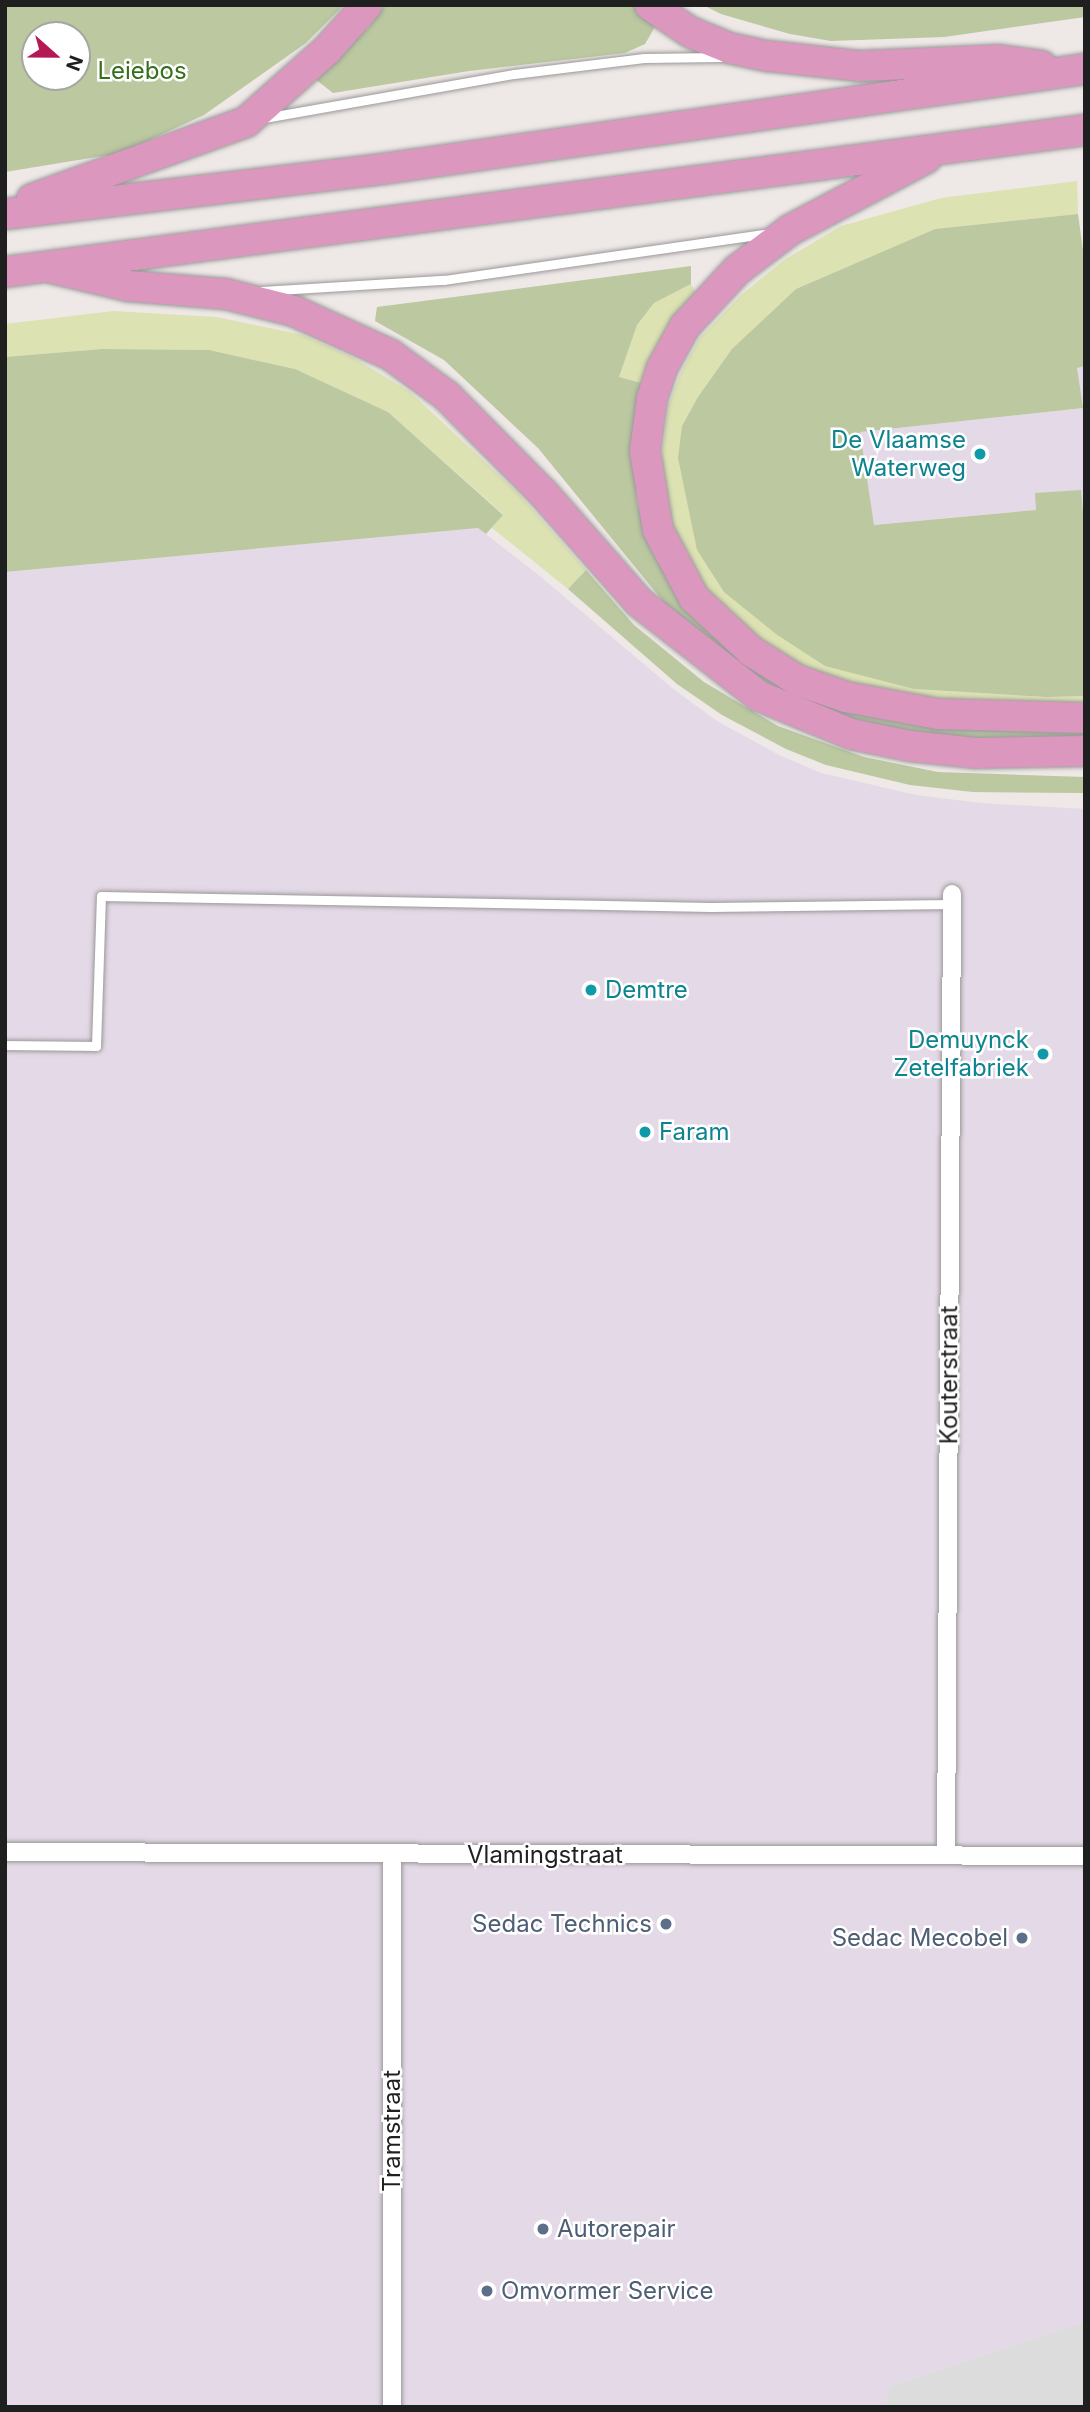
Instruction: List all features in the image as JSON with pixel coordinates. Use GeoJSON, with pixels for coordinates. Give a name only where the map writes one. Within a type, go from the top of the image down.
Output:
{"type":"FeatureCollection","features":[{"type":"Feature","properties":{"kind":"highway"},"geometry":{"type":"LineString","coordinates":[[5,211],[246,122],[327,50],[367,5]]}},
{"type":"Feature","properties":{"kind":"highway"},"geometry":{"type":"LineString","coordinates":[[650,5],[690,32],[729,48],[768,56],[860,66],[999,60],[1079,70]]}},
{"type":"Feature","properties":{"kind":"highway"},"geometry":{"type":"LineString","coordinates":[[5,211],[375,170],[1079,70]]}},
{"type":"Feature","properties":{"kind":"highway"},"geometry":{"type":"LineString","coordinates":[[5,272],[1085,130]]}},
{"type":"Feature","properties":{"kind":"highway"},"geometry":{"type":"LineString","coordinates":[[942,149],[790,230],[737,270],[685,326],[662,368],[652,398],[645,451],[658,530],[675,568],[694,598],[751,651],[797,680],[846,697],[939,714],[1085,718]]}},
{"type":"Feature","properties":{"kind":"highway"},"geometry":{"type":"LineString","coordinates":[[47,267],[128,286],[226,293],[294,311],[391,355],[447,397],[544,494],[639,602],[759,696],[851,734],[910,746],[976,753],[1085,751]]}},
{"type":"Feature","properties":{"kind":"street","name":"Kouterstraat"},"geometry":{"type":"LineString","coordinates":[[946,1855],[952,899]]}},
{"type":"Feature","properties":{"kind":"street","name":"Vlamingstraat"},"geometry":{"type":"LineString","coordinates":[[5,1852],[393,1856],[1085,1856]]}},
{"type":"Feature","properties":{"kind":"street","name":"Tramstraat"},"geometry":{"type":"LineString","coordinates":[[393,1856],[393,2407]]}},
{"type":"Feature","properties":{"kind":"lane"},"geometry":{"type":"LineString","coordinates":[[246,122],[527,72],[644,58],[768,56]]}},
{"type":"Feature","properties":{"kind":"lane"},"geometry":{"type":"LineString","coordinates":[[226,293],[444,280],[790,230]]}},
{"type":"Feature","properties":{"kind":"lane"},"geometry":{"type":"LineString","coordinates":[[5,1045],[96,1046],[101,896],[711,907],[952,899]]}},
{"type":"Feature","properties":{"kind":"shaded area"},"geometry":{"type":"Polygon","coordinates":[[[1085,366],[1085,535],[1080,490],[1037,510],[873,525],[860,432],[1082,408],[1077,367],[1085,366]]]}},
{"type":"Feature","properties":{"kind":"shaded area"},"geometry":{"type":"Polygon","coordinates":[[[478,528],[541,577],[672,688],[717,721],[779,755],[821,773],[916,795],[981,803],[1085,809],[1085,2322],[891,2386],[885,2407],[5,2407],[5,572],[478,528]]]}},
{"type":"Feature","properties":{"kind":"shaded area"},"geometry":{"type":"Polygon","coordinates":[[[1085,2322],[1085,2407],[885,2407],[891,2386],[1085,2322]]]}},
{"type":"Feature","properties":{"kind":"green space","name":"Leiebos"},"geometry":{"type":"Polygon","coordinates":[[[5,5],[344,5],[306,43],[204,115],[121,153],[5,172],[5,5]]]}},
{"type":"Feature","properties":{"kind":"green space"},"geometry":{"type":"Polygon","coordinates":[[[385,5],[635,5],[656,25],[645,44],[625,53],[469,71],[333,93],[315,79],[369,27],[385,5]]]}},
{"type":"Feature","properties":{"kind":"green space"},"geometry":{"type":"Polygon","coordinates":[[[703,5],[1085,5],[1085,17],[944,37],[831,41],[790,34],[721,14],[703,5]]]}},
{"type":"Feature","properties":{"kind":"green space"},"geometry":{"type":"Polygon","coordinates":[[[1077,181],[1078,214],[935,229],[796,289],[914,689],[1047,697],[1085,696],[1085,704],[959,704],[869,692],[816,674],[749,634],[707,592],[681,550],[665,506],[662,455],[668,406],[681,372],[699,339],[740,296],[784,260],[841,226],[941,198],[1077,181]]]}},
{"type":"Feature","properties":{"kind":"green space"},"geometry":{"type":"Polygon","coordinates":[[[1078,214],[1085,265],[1085,366],[1077,368],[1083,408],[860,432],[874,525],[1036,510],[1035,493],[1081,490],[1085,535],[1085,696],[1047,697],[914,689],[825,666],[776,634],[724,592],[697,550],[678,458],[682,426],[698,397],[732,349],[796,289],[935,229],[1078,214]]]}},
{"type":"Feature","properties":{"kind":"green space"},"geometry":{"type":"Polygon","coordinates":[[[691,266],[691,284],[654,303],[637,325],[619,377],[641,383],[633,429],[637,503],[652,552],[681,600],[790,688],[1085,729],[1085,742],[974,741],[898,730],[843,717],[787,697],[739,670],[671,611],[538,448],[444,360],[375,321],[377,307],[691,266]]]}},
{"type":"Feature","properties":{"kind":"green space"},"geometry":{"type":"Polygon","coordinates":[[[691,284],[696,293],[641,383],[619,377],[637,325],[654,303],[691,284]]]}},
{"type":"Feature","properties":{"kind":"green space"},"geometry":{"type":"Polygon","coordinates":[[[114,311],[217,317],[303,335],[354,358],[410,392],[519,494],[586,570],[568,589],[492,528],[503,514],[388,412],[295,369],[209,350],[102,349],[5,357],[5,324],[114,311]]]}},
{"type":"Feature","properties":{"kind":"green space"},"geometry":{"type":"Polygon","coordinates":[[[102,349],[209,350],[295,369],[388,412],[503,515],[486,534],[478,528],[5,572],[5,357],[102,349]]]}},
{"type":"Feature","properties":{"kind":"green space"},"geometry":{"type":"Polygon","coordinates":[[[586,570],[634,625],[704,682],[778,726],[864,757],[938,772],[1085,777],[1085,793],[973,792],[910,785],[826,765],[786,749],[722,715],[677,684],[568,589],[586,570]]]}},
{"type":"Feature","properties":{"kind":"place","name":"De Vlaamse Waterweg"},"geometry":{"type":"Point","coordinates":[980,454]}},
{"type":"Feature","properties":{"kind":"place","name":"Demtre"},"geometry":{"type":"Point","coordinates":[591,990]}},
{"type":"Feature","properties":{"kind":"place","name":"Demuynck Zetelfabriek"},"geometry":{"type":"Point","coordinates":[1043,1054]}},
{"type":"Feature","properties":{"kind":"place","name":"Faram"},"geometry":{"type":"Point","coordinates":[645,1132]}},
{"type":"Feature","properties":{"kind":"place","name":"Sedac Technics"},"geometry":{"type":"Point","coordinates":[666,1924]}},
{"type":"Feature","properties":{"kind":"place","name":"Sedac Mecobel"},"geometry":{"type":"Point","coordinates":[1022,1938]}},
{"type":"Feature","properties":{"kind":"place","name":"Autorepair"},"geometry":{"type":"Point","coordinates":[543,2229]}},
{"type":"Feature","properties":{"kind":"place","name":"Omvormer Service"},"geometry":{"type":"Point","coordinates":[487,2291]}}]}
